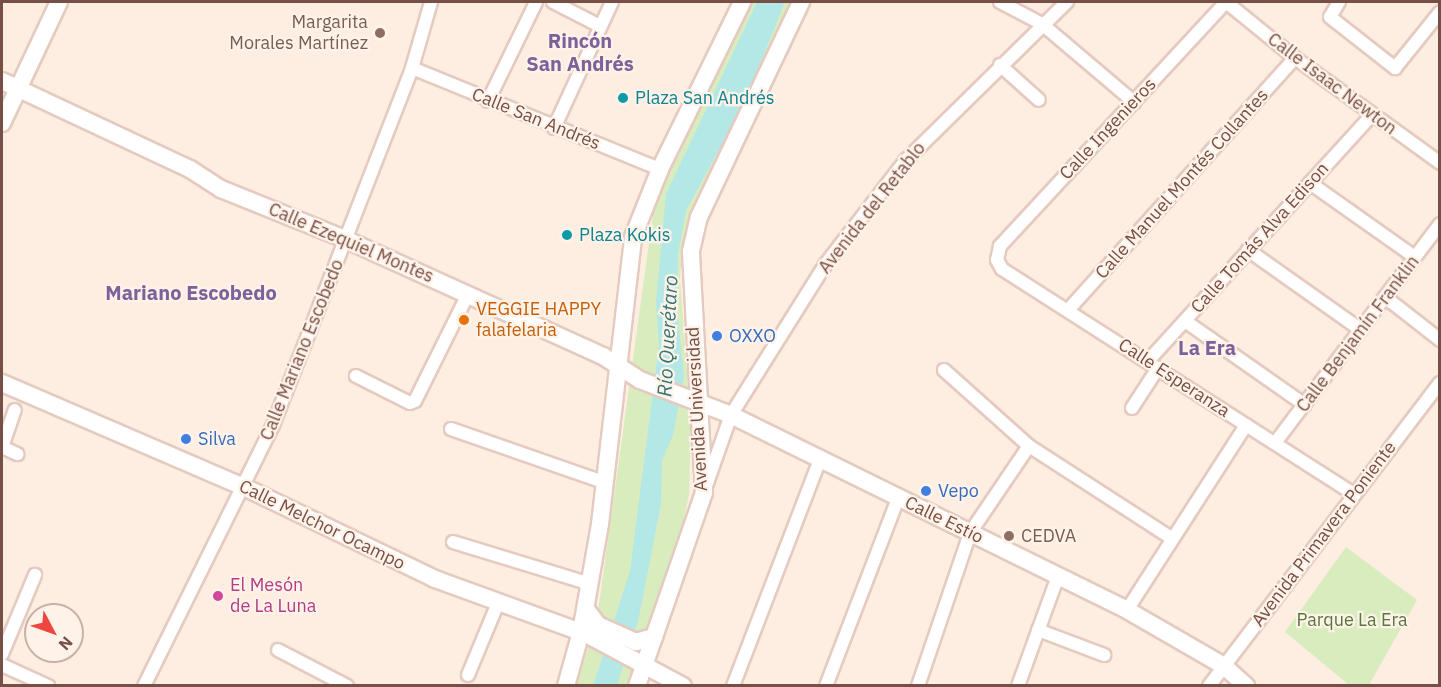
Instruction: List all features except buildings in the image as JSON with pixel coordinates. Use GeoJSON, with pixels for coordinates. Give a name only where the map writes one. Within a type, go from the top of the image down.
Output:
{"type":"FeatureCollection","features":[{"type":"Feature","properties":{"kind":"main road"},"geometry":{"type":"LineString","coordinates":[[2,123],[59,2]]}},
{"type":"Feature","properties":{"kind":"main road"},"geometry":{"type":"LineString","coordinates":[[566,686],[593,633],[585,609],[606,483],[633,237],[660,169],[742,2]]}},
{"type":"Feature","properties":{"kind":"main road","name":"Avenida Universidad"},"geometry":{"type":"LineString","coordinates":[[637,686],[638,653],[654,637],[704,493],[693,403],[691,251],[696,228],[801,2]]}},
{"type":"Feature","properties":{"kind":"main road","name":"Calle Ezequiel Montes"},"geometry":{"type":"LineString","coordinates":[[2,81],[190,170],[221,189],[347,240],[468,294],[618,365],[640,380],[693,403]]}},
{"type":"Feature","properties":{"kind":"main road","name":"Calle Melchor Ocampo"},"geometry":{"type":"LineString","coordinates":[[2,383],[244,487],[369,549],[498,603],[593,633],[638,653],[683,686]]}},
{"type":"Feature","properties":{"kind":"main road"},"geometry":{"type":"LineString","coordinates":[[693,403],[731,414]]}},
{"type":"Feature","properties":{"kind":"main road","name":"Calle Estío"},"geometry":{"type":"LineString","coordinates":[[731,414],[1127,610],[1224,666],[1246,686]]}},
{"type":"Feature","properties":{"kind":"street","name":"Calle Mariano Escobedo"},"geometry":{"type":"LineString","coordinates":[[144,686],[244,487],[347,240],[412,68],[431,2]]}},
{"type":"Feature","properties":{"kind":"street"},"geometry":{"type":"LineString","coordinates":[[488,101],[536,2]]}},
{"type":"Feature","properties":{"kind":"street"},"geometry":{"type":"LineString","coordinates":[[553,2],[600,26]]}},
{"type":"Feature","properties":{"kind":"street"},"geometry":{"type":"LineString","coordinates":[[554,128],[612,2]]}},
{"type":"Feature","properties":{"kind":"street"},"geometry":{"type":"LineString","coordinates":[[1000,2],[1042,24],[1134,102]]}},
{"type":"Feature","properties":{"kind":"street","name":"Avenida del Retablo"},"geometry":{"type":"LineString","coordinates":[[704,493],[731,414],[825,265],[906,160],[1000,65],[1067,2]]}},
{"type":"Feature","properties":{"kind":"street","name":"Calle Isaac Newton"},"geometry":{"type":"LineString","coordinates":[[1226,2],[1372,116],[1440,163]]}},
{"type":"Feature","properties":{"kind":"street","name":"Calle Ingenieros"},"geometry":{"type":"LineString","coordinates":[[997,260],[1000,246],[1226,2]]}},
{"type":"Feature","properties":{"kind":"street"},"geometry":{"type":"LineString","coordinates":[[1340,2],[1330,17],[1395,68],[1440,12]]}},
{"type":"Feature","properties":{"kind":"street","name":"Calle Manuel Montés Collantes"},"geometry":{"type":"LineString","coordinates":[[1069,309],[1295,58]]}},
{"type":"Feature","properties":{"kind":"street"},"geometry":{"type":"LineString","coordinates":[[1000,65],[1039,100]]}},
{"type":"Feature","properties":{"kind":"street","name":"Calle San Andrés"},"geometry":{"type":"LineString","coordinates":[[412,68],[554,128],[660,169]]}},
{"type":"Feature","properties":{"kind":"street","name":"Calle Tomás Alva Edison"},"geometry":{"type":"LineString","coordinates":[[1132,408],[1153,364],[1185,321],[1372,116]]}},
{"type":"Feature","properties":{"kind":"street"},"geometry":{"type":"LineString","coordinates":[[1310,183],[1415,257]]}},
{"type":"Feature","properties":{"kind":"street","name":"Calle Benjamín Franklin"},"geometry":{"type":"LineString","coordinates":[[1275,443],[1440,224]]}},
{"type":"Feature","properties":{"kind":"street"},"geometry":{"type":"LineString","coordinates":[[1248,250],[1361,330]]}},
{"type":"Feature","properties":{"kind":"street","name":"Calle Esperanza"},"geometry":{"type":"LineString","coordinates":[[997,260],[1002,270],[1069,309],[1354,494]]}},
{"type":"Feature","properties":{"kind":"street"},"geometry":{"type":"LineString","coordinates":[[356,376],[410,403],[415,401],[468,294]]}},
{"type":"Feature","properties":{"kind":"street"},"geometry":{"type":"LineString","coordinates":[[1385,297],[1440,340]]}},
{"type":"Feature","properties":{"kind":"street"},"geometry":{"type":"LineString","coordinates":[[1185,321],[1305,405]]}},
{"type":"Feature","properties":{"kind":"street"},"geometry":{"type":"LineString","coordinates":[[944,370],[1029,446],[1170,538]]}},
{"type":"Feature","properties":{"kind":"street","name":"Avenida Primavera Poniente"},"geometry":{"type":"LineString","coordinates":[[1209,686],[1440,383]]}},
{"type":"Feature","properties":{"kind":"street"},"geometry":{"type":"LineString","coordinates":[[15,410],[2,447],[18,454]]}},
{"type":"Feature","properties":{"kind":"street"},"geometry":{"type":"LineString","coordinates":[[1127,610],[1170,538],[1246,424]]}},
{"type":"Feature","properties":{"kind":"street"},"geometry":{"type":"LineString","coordinates":[[452,429],[606,483]]}},
{"type":"Feature","properties":{"kind":"street"},"geometry":{"type":"LineString","coordinates":[[918,686],[970,533],[1029,446]]}},
{"type":"Feature","properties":{"kind":"street"},"geometry":{"type":"LineString","coordinates":[[733,686],[820,459]]}},
{"type":"Feature","properties":{"kind":"street"},"geometry":{"type":"LineString","coordinates":[[826,686],[898,498]]}},
{"type":"Feature","properties":{"kind":"street"},"geometry":{"type":"LineString","coordinates":[[453,542],[590,584]]}},
{"type":"Feature","properties":{"kind":"street"},"geometry":{"type":"LineString","coordinates":[[2,654],[35,575]]}},
{"type":"Feature","properties":{"kind":"street"},"geometry":{"type":"LineString","coordinates":[[1018,686],[1058,576]]}},
{"type":"Feature","properties":{"kind":"street"},"geometry":{"type":"LineString","coordinates":[[468,675],[498,603]]}},
{"type":"Feature","properties":{"kind":"street"},"geometry":{"type":"LineString","coordinates":[[1038,630],[1104,655]]}},
{"type":"Feature","properties":{"kind":"street"},"geometry":{"type":"LineString","coordinates":[[278,650],[347,686]]}},
{"type":"Feature","properties":{"kind":"street"},"geometry":{"type":"LineString","coordinates":[[2,665],[48,686]]}},
{"type":"Feature","properties":{"kind":"green space"},"geometry":{"type":"Polygon","coordinates":[[[751,2],[792,2],[693,211],[682,248],[680,280],[691,422],[689,495],[679,543],[659,613],[646,631],[627,685],[576,686],[597,619],[654,207],[751,2]]]}},
{"type":"Feature","properties":{"kind":"green space","name":"Parque La Era"},"geometry":{"type":"Polygon","coordinates":[[[1346,547],[1417,600],[1369,685],[1349,685],[1285,632],[1346,547]]]}},
{"type":"Feature","properties":{"kind":"water","name":"Río Querétaro"},"geometry":{"type":"Polygon","coordinates":[[[757,2],[785,2],[745,101],[686,211],[678,254],[677,309],[684,376],[673,435],[662,461],[661,504],[638,622],[617,685],[593,686],[630,571],[659,345],[656,302],[666,194],[757,2]]]}},
{"type":"Feature","properties":{"kind":"place","name":"Margarita Morales Martínez"},"geometry":{"type":"Point","coordinates":[380,33]}},
{"type":"Feature","properties":{"kind":"place","name":"Plaza San Andrés"},"geometry":{"type":"Point","coordinates":[623,98]}},
{"type":"Feature","properties":{"kind":"place","name":"Plaza Kokis"},"geometry":{"type":"Point","coordinates":[567,235]}},
{"type":"Feature","properties":{"kind":"place","name":"VEGGIE HAPPY falafelaria"},"geometry":{"type":"Point","coordinates":[464,320]}},
{"type":"Feature","properties":{"kind":"place","name":"OXXO"},"geometry":{"type":"Point","coordinates":[717,336]}},
{"type":"Feature","properties":{"kind":"place","name":"Silva"},"geometry":{"type":"Point","coordinates":[186,439]}},
{"type":"Feature","properties":{"kind":"place","name":"Vepo"},"geometry":{"type":"Point","coordinates":[926,491]}},
{"type":"Feature","properties":{"kind":"place","name":"CEDVA"},"geometry":{"type":"Point","coordinates":[1009,536]}},
{"type":"Feature","properties":{"kind":"place","name":"El Mesón de La Luna"},"geometry":{"type":"Point","coordinates":[218,596]}},
{"type":"Feature","properties":{"kind":"district","name":"Rincón San Andrés"},"geometry":{"type":"Point","coordinates":[580,52]}},
{"type":"Feature","properties":{"kind":"district","name":"Mariano Escobedo"},"geometry":{"type":"Point","coordinates":[191,292]}},
{"type":"Feature","properties":{"kind":"district","name":"La Era"},"geometry":{"type":"Point","coordinates":[1207,347]}}]}
